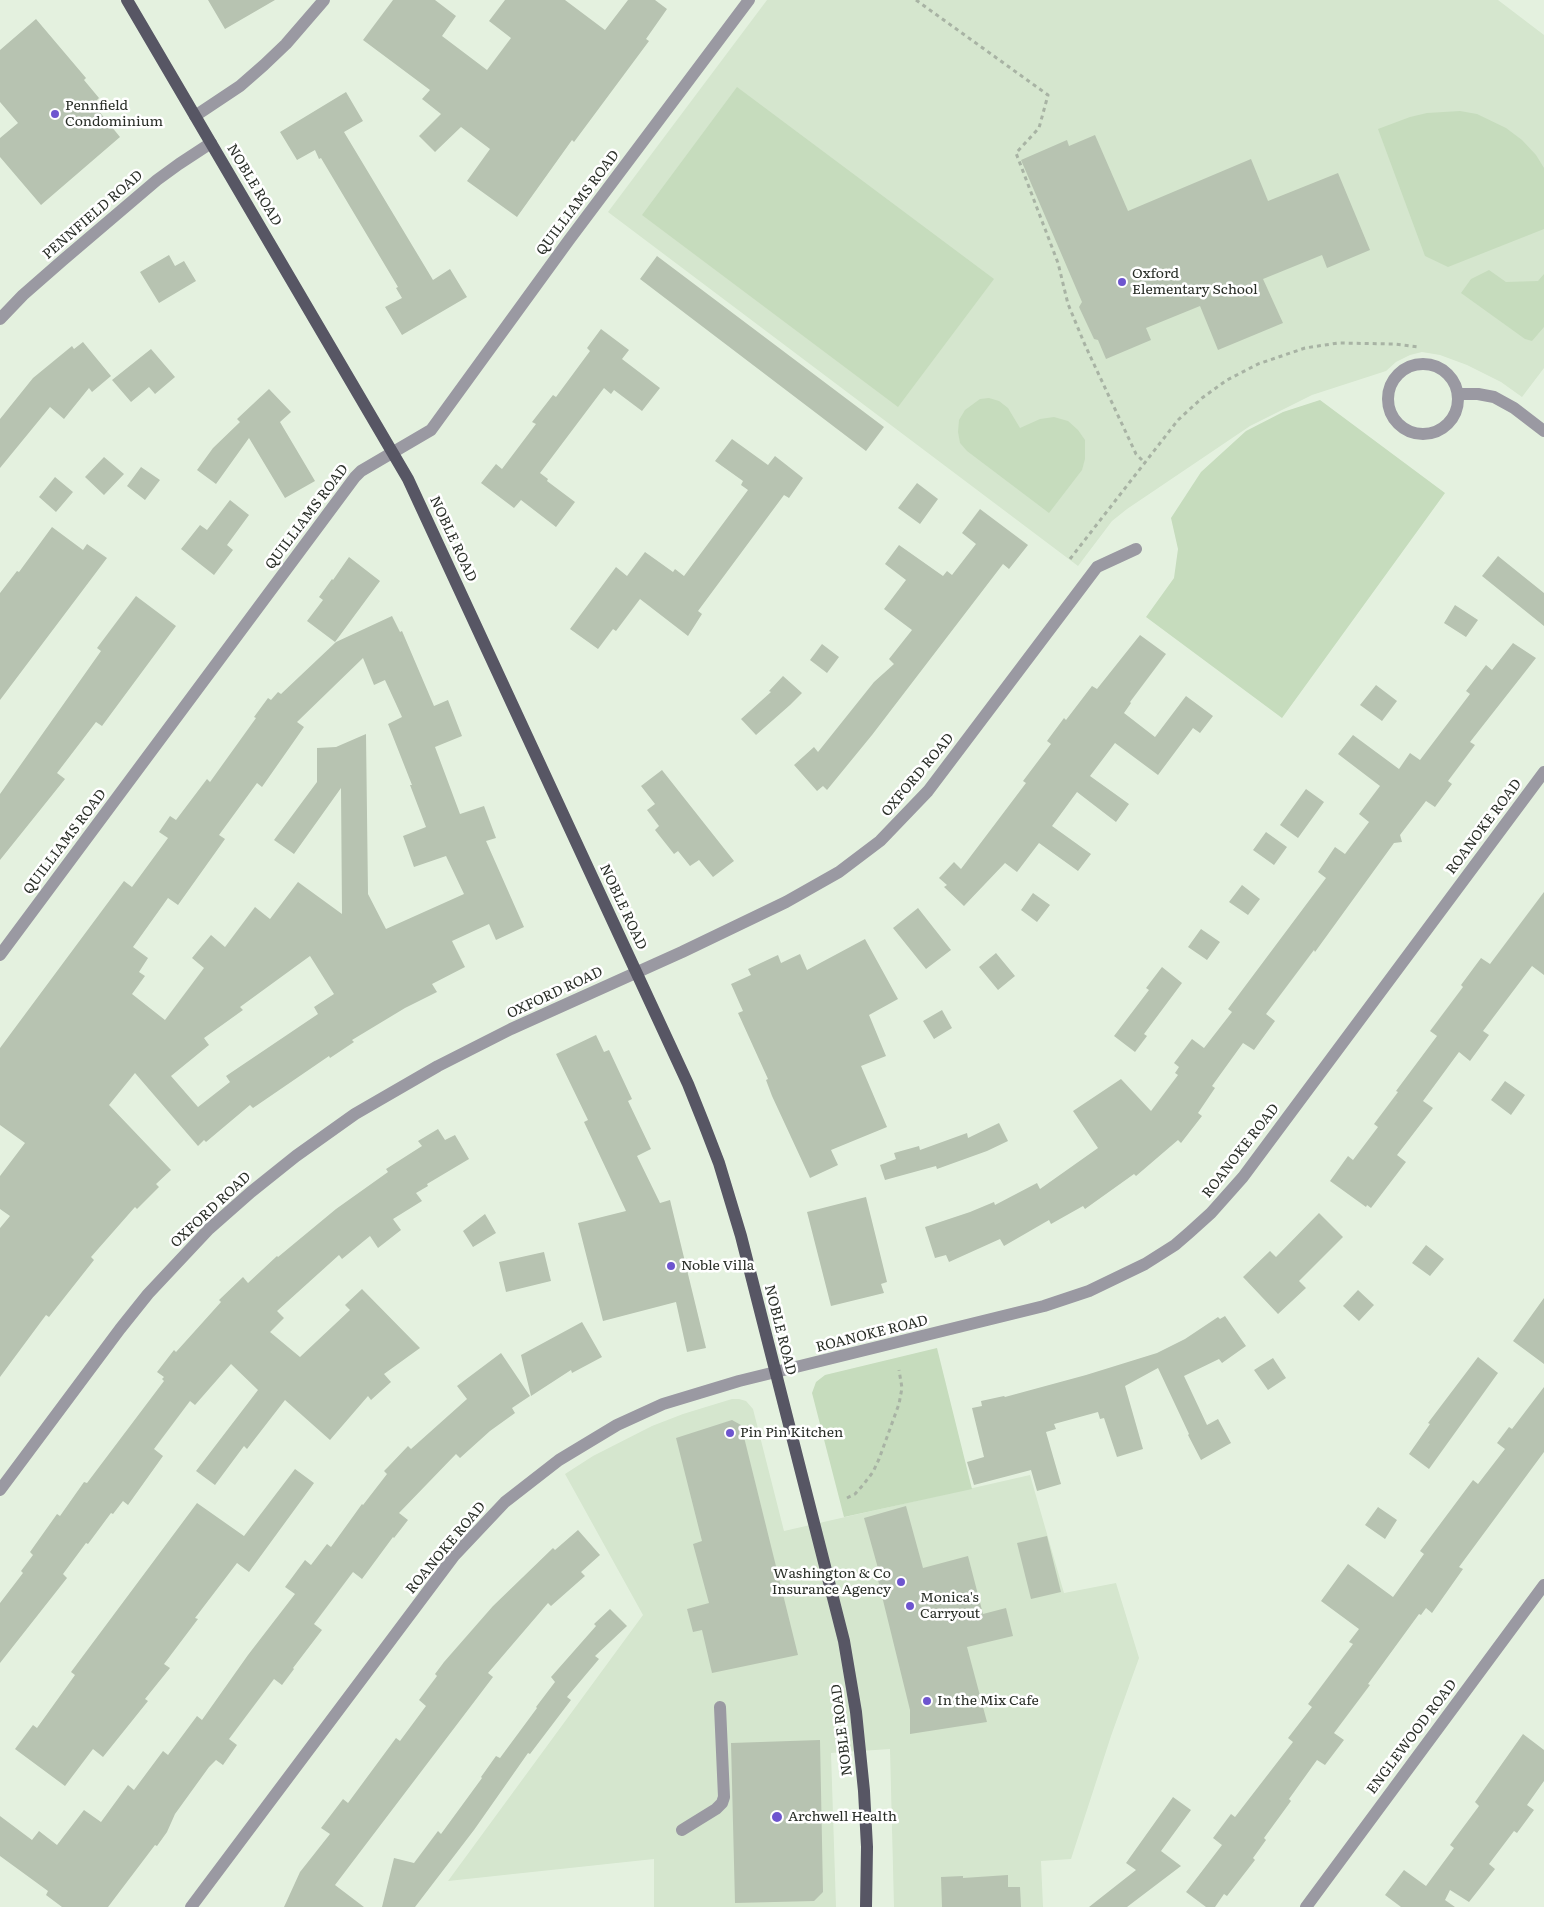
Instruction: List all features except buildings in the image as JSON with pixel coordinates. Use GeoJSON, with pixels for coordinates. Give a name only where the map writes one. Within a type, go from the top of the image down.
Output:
{"type":"FeatureCollection","features":[{"type":"Feature","properties":{"kind":"main road","name":"NOBLE ROAD"},"geometry":{"type":"LineString","coordinates":[[127,0],[408,479],[688,1084],[719,1163],[741,1236],[844,1642],[851,1678],[864,1790],[867,1847],[866,1907]]}},
{"type":"Feature","properties":{"kind":"street"},"geometry":{"type":"LineString","coordinates":[[195,116],[240,86],[264,65],[286,44],[324,0]]}},
{"type":"Feature","properties":{"kind":"street","name":"QUILLIAMS ROAD"},"geometry":{"type":"LineString","coordinates":[[0,955],[355,477],[361,471],[431,430],[569,240],[749,0]]}},
{"type":"Feature","properties":{"kind":"street","name":"PENNFIELD ROAD"},"geometry":{"type":"LineString","coordinates":[[0,318],[23,295],[156,180],[211,143]]}},
{"type":"Feature","properties":{"kind":"street"},"geometry":{"type":"LineString","coordinates":[[1418,364],[1429,364],[1440,368],[1455,384],[1458,394],[1458,406],[1453,418],[1445,427],[1435,433],[1422,435],[1410,432],[1400,426],[1392,417],[1388,406],[1387,393],[1398,374],[1407,367],[1418,364]]}},
{"type":"Feature","properties":{"kind":"street"},"geometry":{"type":"LineString","coordinates":[[1458,394],[1478,394],[1494,397],[1514,408],[1544,431]]}},
{"type":"Feature","properties":{"kind":"street","name":"OXFORD ROAD"},"geometry":{"type":"LineString","coordinates":[[0,1490],[89,1369],[148,1294],[209,1229],[272,1174],[355,1114],[422,1075],[477,1046],[786,902],[839,872],[880,841],[915,806],[941,775],[1092,572],[1104,562],[1136,549]]}},
{"type":"Feature","properties":{"kind":"street","name":"ROANOKE ROAD"},"geometry":{"type":"LineString","coordinates":[[191,1907],[433,1583],[475,1533],[505,1502],[559,1460],[618,1425],[663,1404],[739,1381],[1010,1315],[1067,1299],[1119,1278],[1175,1245],[1211,1213],[1243,1177],[1544,772]]}},
{"type":"Feature","properties":{"kind":"street","name":"ENGLEWOOD ROAD"},"geometry":{"type":"LineString","coordinates":[[1306,1907],[1544,1585]]}},
{"type":"Feature","properties":{"kind":"street"},"geometry":{"type":"LineString","coordinates":[[682,1830],[716,1809],[722,1803],[724,1796],[720,1707]]}},
{"type":"Feature","properties":{"kind":"path"},"geometry":{"type":"LineString","coordinates":[[916,0],[1048,95],[1040,128],[1016,153],[1058,263],[1068,304],[1136,454],[1144,462]]}},
{"type":"Feature","properties":{"kind":"path"},"geometry":{"type":"LineString","coordinates":[[1070,559],[1178,420],[1202,398],[1227,380],[1266,361],[1305,348],[1338,343],[1394,344],[1419,347]]}},
{"type":"Feature","properties":{"kind":"path"},"geometry":{"type":"LineString","coordinates":[[846,1498],[854,1494],[863,1485],[880,1459],[899,1404],[902,1388],[899,1370]]}},
{"type":"Feature","properties":{"kind":"shaded area","name":"Oxford Elementary School"},"geometry":{"type":"Polygon","coordinates":[[[767,0],[1498,0],[1544,35],[1544,368],[1522,397],[1501,382],[1467,365],[1440,355],[1422,352],[1410,355],[1396,362],[1386,371],[1312,395],[1250,426],[1127,509],[1112,521],[1078,566],[608,212],[767,0]]]}},
{"type":"Feature","properties":{"kind":"shaded area"},"geometry":{"type":"Polygon","coordinates":[[[737,87],[994,279],[898,407],[642,215],[737,87]]]}},
{"type":"Feature","properties":{"kind":"shaded area"},"geometry":{"type":"Polygon","coordinates":[[[1460,111],[1477,114],[1506,128],[1522,140],[1536,155],[1544,168],[1544,229],[1448,267],[1425,256],[1378,129],[1427,113],[1460,111]]]}},
{"type":"Feature","properties":{"kind":"shaded area"},"geometry":{"type":"Polygon","coordinates":[[[1489,270],[1506,282],[1538,281],[1544,274],[1544,327],[1532,341],[1525,339],[1461,293],[1471,279],[1489,270]]]}},
{"type":"Feature","properties":{"kind":"shaded area"},"geometry":{"type":"Polygon","coordinates":[[[989,398],[999,401],[1008,408],[1020,428],[1040,419],[1054,417],[1068,421],[1085,440],[1085,459],[1082,470],[1049,513],[967,451],[960,443],[958,432],[959,420],[965,410],[980,399],[989,398]]]}},
{"type":"Feature","properties":{"kind":"shaded area"},"geometry":{"type":"Polygon","coordinates":[[[1320,400],[1445,493],[1282,718],[1146,617],[1174,578],[1178,549],[1171,518],[1201,472],[1246,431],[1283,412],[1320,400]]]}},
{"type":"Feature","properties":{"kind":"shaded area"},"geometry":{"type":"Polygon","coordinates":[[[937,1348],[972,1489],[844,1517],[812,1393],[816,1382],[825,1375],[937,1348]]]}},
{"type":"Feature","properties":{"kind":"shaded area"},"geometry":{"type":"Polygon","coordinates":[[[732,1399],[746,1401],[753,1409],[784,1531],[1030,1475],[1064,1593],[1116,1583],[1139,1658],[1111,1736],[1071,1859],[1041,1861],[1043,1907],[894,1907],[890,1749],[831,1753],[836,1907],[654,1907],[654,1859],[448,1881],[643,1615],[565,1474],[593,1456],[652,1426],[732,1399]]]}},
{"type":"Feature","properties":{"kind":"place","name":"Pennfield Condominium"},"geometry":{"type":"Point","coordinates":[55,114]}},
{"type":"Feature","properties":{"kind":"place","name":"Oxford Elementary School"},"geometry":{"type":"Point","coordinates":[1122,282]}},
{"type":"Feature","properties":{"kind":"place","name":"Noble Villa"},"geometry":{"type":"Point","coordinates":[671,1266]}},
{"type":"Feature","properties":{"kind":"place","name":"Pin Pin Kitchen"},"geometry":{"type":"Point","coordinates":[730,1433]}},
{"type":"Feature","properties":{"kind":"place","name":"Washington & Co Insurance Agency"},"geometry":{"type":"Point","coordinates":[901,1582]}},
{"type":"Feature","properties":{"kind":"place","name":"Monica's Carryout"},"geometry":{"type":"Point","coordinates":[910,1606]}},
{"type":"Feature","properties":{"kind":"place","name":"In the Mix Cafe"},"geometry":{"type":"Point","coordinates":[927,1701]}},
{"type":"Feature","properties":{"kind":"place","name":"Archwell Health"},"geometry":{"type":"Point","coordinates":[777,1817]}}]}
